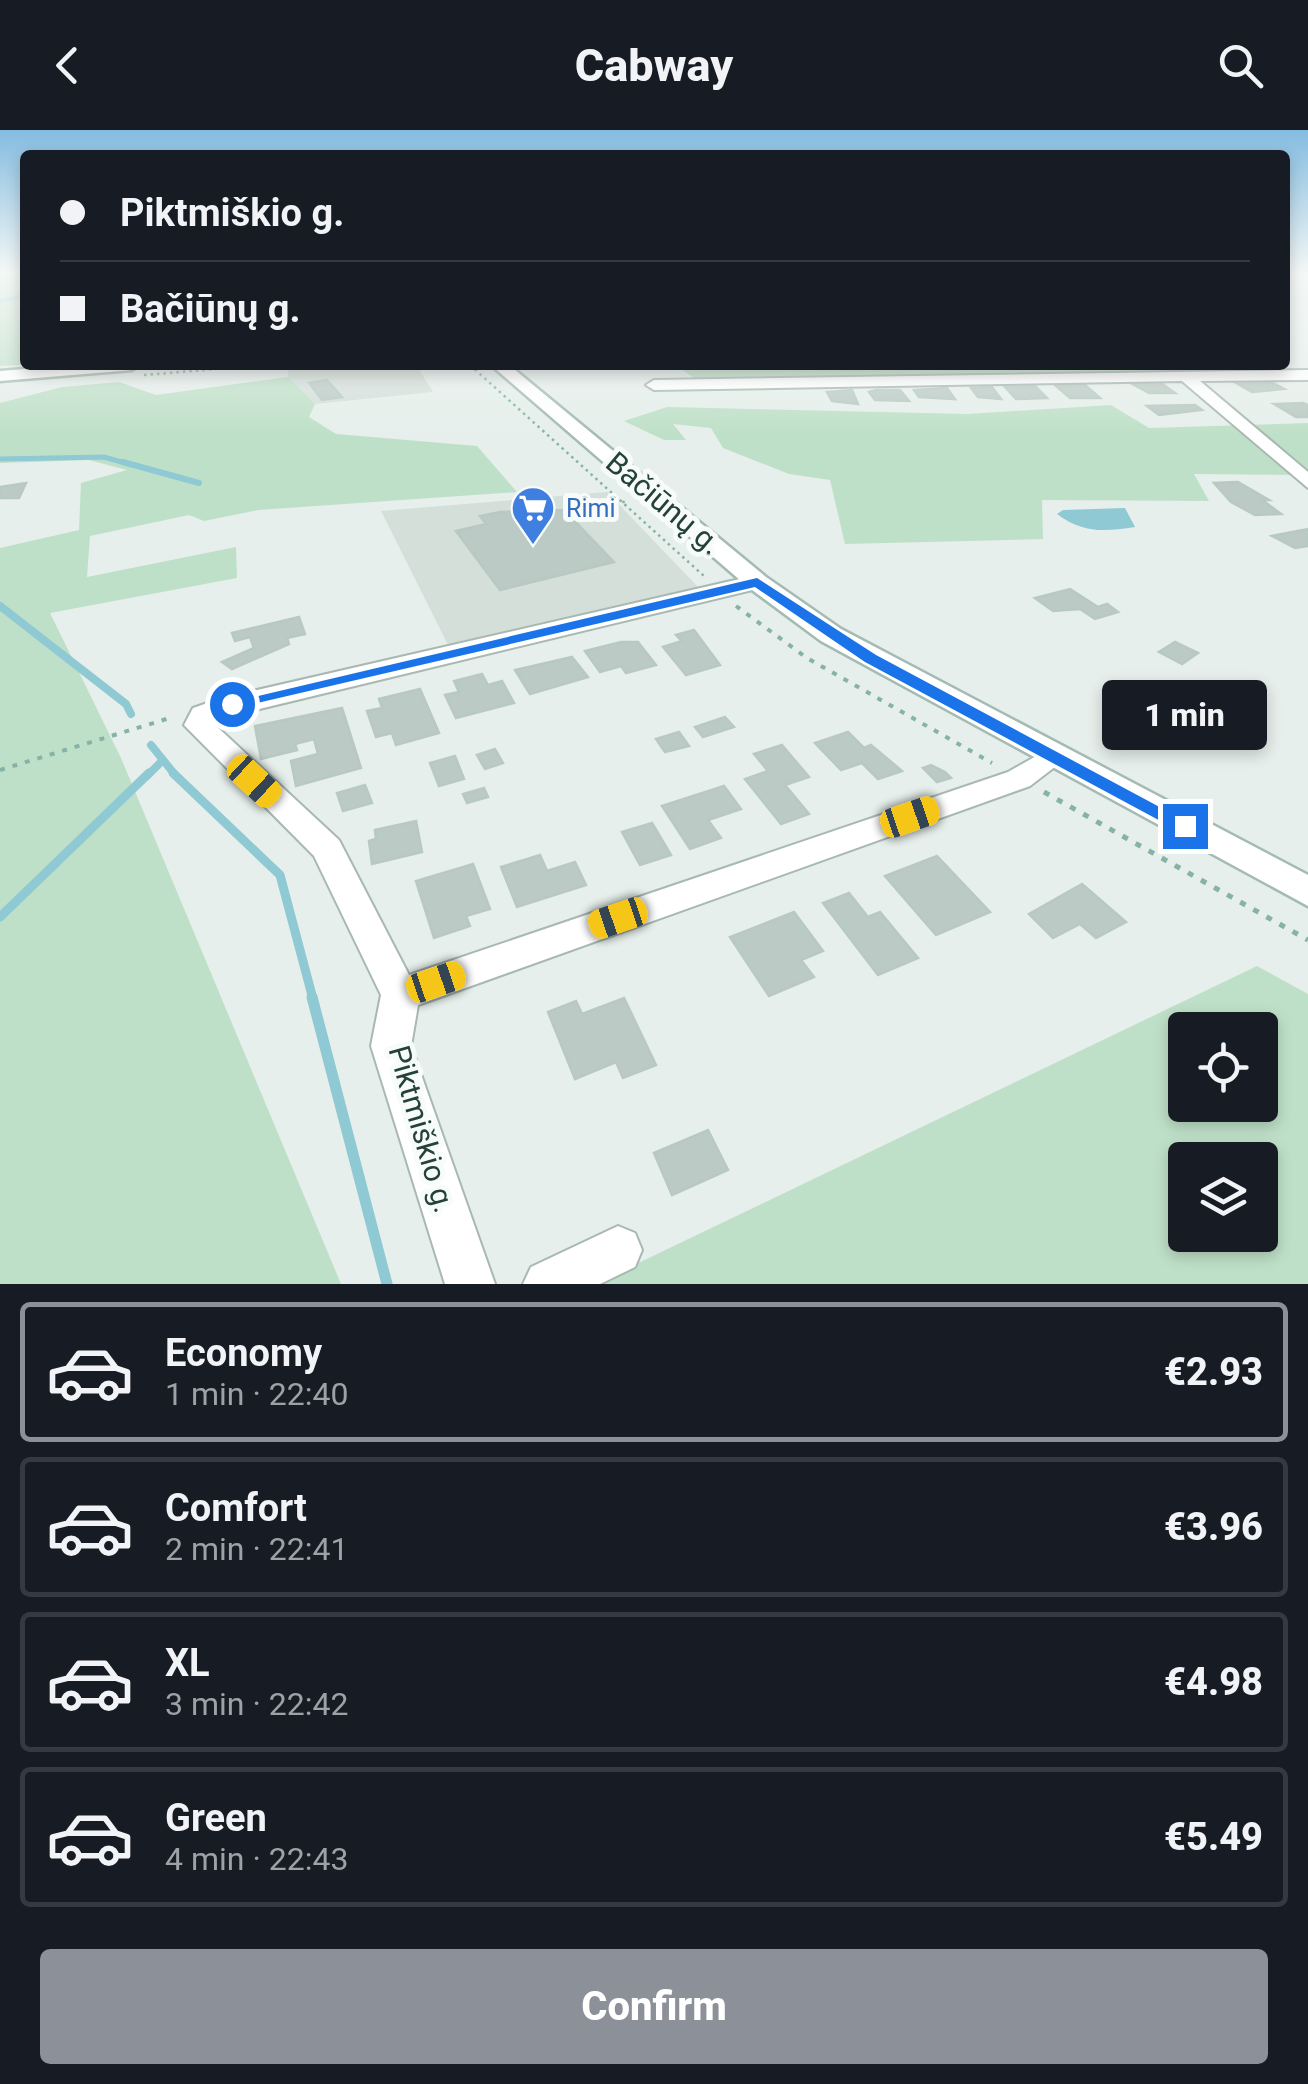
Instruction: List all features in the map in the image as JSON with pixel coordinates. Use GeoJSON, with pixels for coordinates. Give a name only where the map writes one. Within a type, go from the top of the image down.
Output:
{"type":"FeatureCollection","features":[{"type":"Feature","properties":{"kind":"main road"},"geometry":{"type":"LineString","coordinates":[[0,376],[72,370]]}},
{"type":"Feature","properties":{"kind":"main road","name":"Bačiūnų g."},"geometry":{"type":"LineString","coordinates":[[506,370],[757,582],[870,658],[1308,892]]}},
{"type":"Feature","properties":{"kind":"street"},"geometry":{"type":"LineString","coordinates":[[654,385],[1308,375]]}},
{"type":"Feature","properties":{"kind":"street"},"geometry":{"type":"LineString","coordinates":[[1186,377],[1308,482]]}},
{"type":"Feature","properties":{"kind":"street"},"geometry":{"type":"LineString","coordinates":[[757,582],[203,714],[198,725],[327,850],[400,995],[1019,779],[1054,756]]}},
{"type":"Feature","properties":{"kind":"street","name":"Piktmiškio g."},"geometry":{"type":"LineString","coordinates":[[400,995],[391,1046],[470,1284]]}},
{"type":"Feature","properties":{"kind":"street"},"geometry":{"type":"LineString","coordinates":[[548,1284],[618,1250]]}},
{"type":"Feature","properties":{"kind":"path"},"geometry":{"type":"LineString","coordinates":[[591,512],[627,501]]}},
{"type":"Feature","properties":{"kind":"path"},"geometry":{"type":"LineString","coordinates":[[0,770],[118,730],[169,717],[203,714]]}},
{"type":"Feature","properties":{"kind":"shaded area"},"geometry":{"type":"Polygon","coordinates":[[[288,370],[419,370],[433,392],[315,404],[288,377],[288,370]]]}},
{"type":"Feature","properties":{"kind":"shaded area"},"geometry":{"type":"Polygon","coordinates":[[[607,492],[699,588],[449,647],[381,511],[607,492]]]}},
{"type":"Feature","properties":{"kind":"green space"},"geometry":{"type":"Polygon","coordinates":[[[0,327],[20,327],[20,365],[0,366],[0,327]]]}},
{"type":"Feature","properties":{"kind":"green space"},"geometry":{"type":"Polygon","coordinates":[[[682,370],[1195,373],[800,380],[694,378],[682,370]]]}},
{"type":"Feature","properties":{"kind":"green space"},"geometry":{"type":"Polygon","coordinates":[[[288,377],[315,404],[309,417],[336,434],[477,446],[517,492],[258,510],[204,521],[189,515],[90,536],[87,577],[236,547],[237,578],[50,613],[121,758],[341,1284],[0,1284],[0,548],[79,530],[81,483],[127,470],[89,460],[0,463],[0,403],[62,387],[119,382],[156,395],[288,377]]]}},
{"type":"Feature","properties":{"kind":"green space"},"geometry":{"type":"Polygon","coordinates":[[[1111,405],[1149,428],[1308,423],[1308,475],[1194,474],[1209,501],[1042,500],[1043,539],[845,544],[830,480],[789,474],[723,448],[711,428],[673,424],[686,440],[664,440],[624,421],[667,407],[968,414],[1111,405]]]}},
{"type":"Feature","properties":{"kind":"green space"},"geometry":{"type":"Polygon","coordinates":[[[1257,966],[1308,994],[1308,1284],[586,1284],[630,1267],[1257,966]]]}},
{"type":"Feature","properties":{"kind":"water"},"geometry":{"type":"Polygon","coordinates":[[[1125,508],[1135,527],[1094,529],[1076,525],[1057,514],[1063,510],[1125,508]]]}},
{"type":"Feature","properties":{"kind":"building"},"geometry":{"type":"Polygon","coordinates":[[[327,380],[342,397],[322,400],[309,383],[327,380]]]}},
{"type":"Feature","properties":{"kind":"building"},"geometry":{"type":"Polygon","coordinates":[[[1231,380],[1269,381],[1284,389],[1252,392],[1231,380]]]}},
{"type":"Feature","properties":{"kind":"building"},"geometry":{"type":"Polygon","coordinates":[[[1158,381],[1175,393],[1149,393],[1129,382],[1158,381]]]}},
{"type":"Feature","properties":{"kind":"building"},"geometry":{"type":"Polygon","coordinates":[[[1085,385],[1100,398],[1070,398],[1056,386],[1085,385]]]}},
{"type":"Feature","properties":{"kind":"building"},"geometry":{"type":"Polygon","coordinates":[[[1035,386],[1047,398],[1016,399],[1005,387],[1035,386]]]}},
{"type":"Feature","properties":{"kind":"building"},"geometry":{"type":"Polygon","coordinates":[[[992,387],[1001,399],[978,397],[971,388],[992,387]]]}},
{"type":"Feature","properties":{"kind":"building"},"geometry":{"type":"Polygon","coordinates":[[[947,388],[955,399],[919,397],[914,390],[947,388]]]}},
{"type":"Feature","properties":{"kind":"building"},"geometry":{"type":"Polygon","coordinates":[[[852,390],[858,404],[832,401],[827,392],[852,390]]]}},
{"type":"Feature","properties":{"kind":"building"},"geometry":{"type":"Polygon","coordinates":[[[900,390],[909,401],[875,400],[869,392],[900,390]]]}},
{"type":"Feature","properties":{"kind":"building"},"geometry":{"type":"Polygon","coordinates":[[[1274,404],[1308,405],[1308,417],[1296,417],[1274,404]]]}},
{"type":"Feature","properties":{"kind":"building"},"geometry":{"type":"Polygon","coordinates":[[[1195,405],[1202,410],[1159,415],[1147,406],[1195,405]]]}},
{"type":"Feature","properties":{"kind":"building"},"geometry":{"type":"Polygon","coordinates":[[[1238,482],[1269,500],[1262,500],[1281,514],[1255,515],[1231,502],[1214,483],[1238,482]]]}},
{"type":"Feature","properties":{"kind":"building"},"geometry":{"type":"Polygon","coordinates":[[[26,483],[19,498],[0,498],[0,487],[26,483]]]}},
{"type":"Feature","properties":{"kind":"building","name":"Rimi"},"geometry":{"type":"Polygon","coordinates":[[[564,510],[614,562],[500,590],[456,531],[486,524],[480,516],[500,512],[564,510]]]}},
{"type":"Feature","properties":{"kind":"building"},"geometry":{"type":"Polygon","coordinates":[[[1308,529],[1308,546],[1295,548],[1272,536],[1308,529]]]}},
{"type":"Feature","properties":{"kind":"building"},"geometry":{"type":"Polygon","coordinates":[[[1070,589],[1098,607],[1107,604],[1118,612],[1095,619],[1080,609],[1053,611],[1035,598],[1070,589]]]}},
{"type":"Feature","properties":{"kind":"building"},"geometry":{"type":"Polygon","coordinates":[[[299,617],[305,634],[287,638],[289,644],[232,669],[222,662],[254,648],[250,637],[235,641],[232,633],[299,617]]]}},
{"type":"Feature","properties":{"kind":"building"},"geometry":{"type":"Polygon","coordinates":[[[694,630],[720,665],[686,675],[663,647],[682,641],[676,635],[694,630]]]}},
{"type":"Feature","properties":{"kind":"building"},"geometry":{"type":"Polygon","coordinates":[[[638,642],[656,665],[626,673],[621,666],[600,672],[585,651],[638,642]]]}},
{"type":"Feature","properties":{"kind":"building"},"geometry":{"type":"Polygon","coordinates":[[[1175,642],[1198,653],[1182,664],[1159,652],[1175,642]]]}},
{"type":"Feature","properties":{"kind":"building"},"geometry":{"type":"Polygon","coordinates":[[[572,657],[588,677],[530,694],[515,670],[572,657]]]}},
{"type":"Feature","properties":{"kind":"building"},"geometry":{"type":"Polygon","coordinates":[[[482,674],[488,685],[502,681],[514,703],[456,718],[445,695],[459,692],[454,681],[482,674]]]}},
{"type":"Feature","properties":{"kind":"building"},"geometry":{"type":"Polygon","coordinates":[[[420,689],[439,733],[396,745],[392,733],[376,737],[367,711],[382,708],[379,699],[420,689]]]}},
{"type":"Feature","properties":{"kind":"building"},"geometry":{"type":"Polygon","coordinates":[[[342,708],[361,768],[296,786],[291,761],[318,754],[314,739],[295,744],[297,750],[261,759],[255,726],[342,708]]]}},
{"type":"Feature","properties":{"kind":"building"},"geometry":{"type":"Polygon","coordinates":[[[725,717],[734,727],[703,737],[695,727],[725,717]]]}},
{"type":"Feature","properties":{"kind":"building"},"geometry":{"type":"Polygon","coordinates":[[[679,732],[689,746],[665,752],[656,739],[679,732]]]}},
{"type":"Feature","properties":{"kind":"building"},"geometry":{"type":"Polygon","coordinates":[[[848,732],[864,748],[871,745],[902,771],[878,779],[862,763],[841,770],[815,743],[848,732]]]}},
{"type":"Feature","properties":{"kind":"building"},"geometry":{"type":"Polygon","coordinates":[[[782,745],[809,777],[785,785],[809,814],[781,824],[745,779],[768,771],[754,754],[782,745]]]}},
{"type":"Feature","properties":{"kind":"building"},"geometry":{"type":"Polygon","coordinates":[[[495,749],[503,763],[485,769],[477,755],[495,749]]]}},
{"type":"Feature","properties":{"kind":"building"},"geometry":{"type":"Polygon","coordinates":[[[455,756],[464,779],[439,786],[430,763],[455,756]]]}},
{"type":"Feature","properties":{"kind":"building"},"geometry":{"type":"Polygon","coordinates":[[[931,765],[951,778],[937,782],[923,768],[931,765]]]}},
{"type":"Feature","properties":{"kind":"building"},"geometry":{"type":"Polygon","coordinates":[[[365,785],[372,803],[343,811],[337,793],[365,785]]]}},
{"type":"Feature","properties":{"kind":"building"},"geometry":{"type":"Polygon","coordinates":[[[724,786],[741,809],[708,820],[721,838],[690,849],[662,806],[724,786]]]}},
{"type":"Feature","properties":{"kind":"building"},"geometry":{"type":"Polygon","coordinates":[[[484,788],[488,797],[467,803],[463,794],[484,788]]]}},
{"type":"Feature","properties":{"kind":"building"},"geometry":{"type":"Polygon","coordinates":[[[416,821],[422,852],[372,864],[369,841],[376,839],[375,830],[416,821]]]}},
{"type":"Feature","properties":{"kind":"building"},"geometry":{"type":"Polygon","coordinates":[[[652,823],[671,855],[640,865],[622,832],[652,823]]]}},
{"type":"Feature","properties":{"kind":"building"},"geometry":{"type":"Polygon","coordinates":[[[540,855],[547,871],[575,862],[586,885],[517,907],[501,867],[540,855]]]}},
{"type":"Feature","properties":{"kind":"building"},"geometry":{"type":"Polygon","coordinates":[[[937,856],[990,912],[936,935],[885,876],[937,856]]]}},
{"type":"Feature","properties":{"kind":"building"},"geometry":{"type":"Polygon","coordinates":[[[473,864],[490,909],[466,916],[470,926],[434,938],[416,881],[473,864]]]}},
{"type":"Feature","properties":{"kind":"building"},"geometry":{"type":"Polygon","coordinates":[[[1082,884],[1126,922],[1096,938],[1080,924],[1053,938],[1029,914],[1082,884]]]}},
{"type":"Feature","properties":{"kind":"building"},"geometry":{"type":"Polygon","coordinates":[[[849,893],[868,917],[880,912],[918,958],[878,975],[823,903],[849,893]]]}},
{"type":"Feature","properties":{"kind":"building"},"geometry":{"type":"Polygon","coordinates":[[[794,912],[823,951],[801,960],[814,977],[769,996],[730,937],[794,912]]]}},
{"type":"Feature","properties":{"kind":"building"},"geometry":{"type":"Polygon","coordinates":[[[624,998],[656,1065],[623,1078],[616,1062],[575,1079],[548,1012],[576,1001],[582,1014],[624,998]]]}},
{"type":"Feature","properties":{"kind":"building"},"geometry":{"type":"Polygon","coordinates":[[[708,1130],[728,1170],[672,1195],[654,1153],[708,1130]]]}},
{"type":"Feature","properties":{"kind":"waterway"},"geometry":{"type":"LineString","coordinates":[[0,459],[104,457],[132,465]]}},
{"type":"Feature","properties":{"kind":"waterway"},"geometry":{"type":"LineString","coordinates":[[123,462],[199,483]]}},
{"type":"Feature","properties":{"kind":"waterway"},"geometry":{"type":"LineString","coordinates":[[0,606],[126,704],[131,714]]}},
{"type":"Feature","properties":{"kind":"waterway"},"geometry":{"type":"LineString","coordinates":[[151,745],[176,775]]}},
{"type":"Feature","properties":{"kind":"waterway"},"geometry":{"type":"LineString","coordinates":[[147,776],[161,762]]}},
{"type":"Feature","properties":{"kind":"waterway"},"geometry":{"type":"LineString","coordinates":[[0,917],[149,773]]}},
{"type":"Feature","properties":{"kind":"waterway"},"geometry":{"type":"LineString","coordinates":[[176,775],[280,875],[313,999]]}},
{"type":"Feature","properties":{"kind":"waterway"},"geometry":{"type":"LineString","coordinates":[[312,997],[387,1284]]}},
{"type":"Feature","properties":{"kind":"place","name":"Rimi"},"geometry":{"type":"Point","coordinates":[533,546]}},
{"type":"Feature","properties":{"kind":"route"},"geometry":{"type":"LineString","coordinates":[[232,704],[757,582],[870,658],[1185,826]]}}]}
